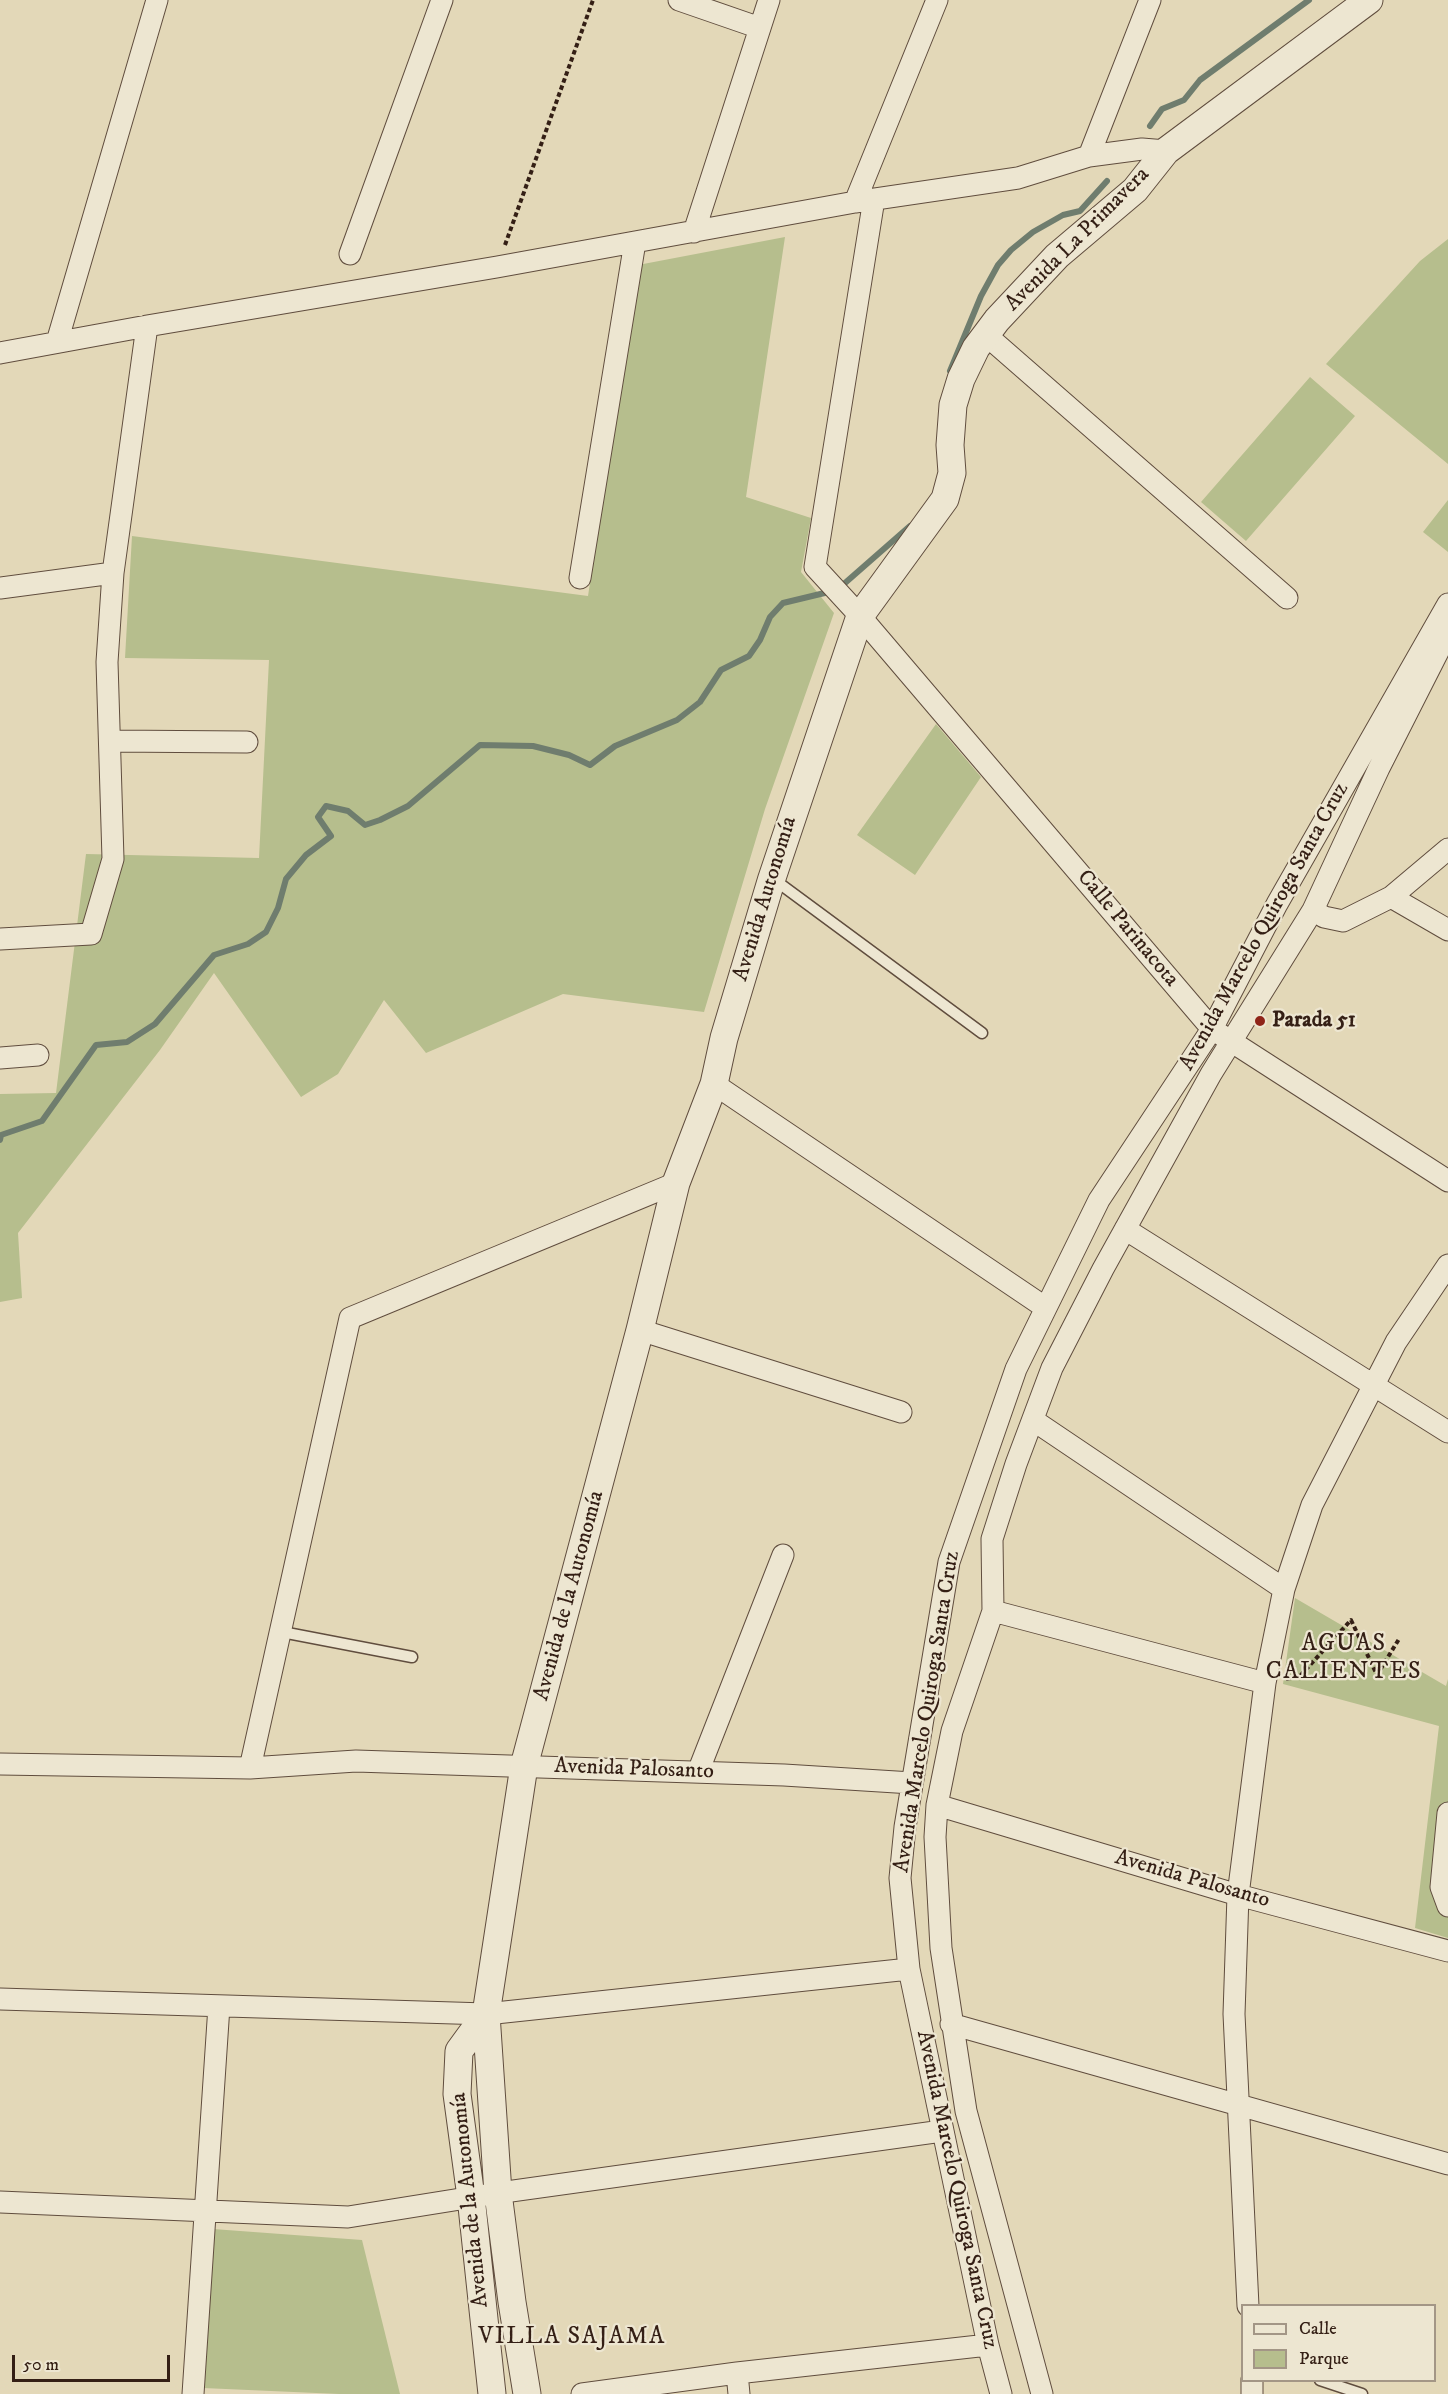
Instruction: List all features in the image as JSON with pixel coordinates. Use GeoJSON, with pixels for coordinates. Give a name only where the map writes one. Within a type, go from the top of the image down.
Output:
{"type":"FeatureCollection","features":[{"type":"Feature","properties":{"kind":"street"},"geometry":{"type":"LineString","coordinates":[[57,342],[157,0]]}},
{"type":"Feature","properties":{"kind":"street"},"geometry":{"type":"LineString","coordinates":[[350,254],[442,0]]}},
{"type":"Feature","properties":{"kind":"street"},"geometry":{"type":"LineString","coordinates":[[679,0],[760,28]]}},
{"type":"Feature","properties":{"kind":"street"},"geometry":{"type":"LineString","coordinates":[[694,231],[769,0]]}},
{"type":"Feature","properties":{"kind":"street"},"geometry":{"type":"LineString","coordinates":[[864,201],[937,0]]}},
{"type":"Feature","properties":{"kind":"street"},"geometry":{"type":"LineString","coordinates":[[1089,156],[1150,0]]}},
{"type":"Feature","properties":{"kind":"street","name":"Avenida La Primavera"},"geometry":{"type":"LineString","coordinates":[[860,616],[945,499],[952,472],[950,445],[953,405],[961,379],[976,348],[998,320],[1057,256],[1135,190],[1166,151],[1370,0]]}},
{"type":"Feature","properties":{"kind":"street"},"geometry":{"type":"LineString","coordinates":[[0,353],[864,201],[1018,178],[1089,156],[1142,149],[1166,151]]}},
{"type":"Feature","properties":{"kind":"street","name":"Calle Parinacota"},"geometry":{"type":"LineString","coordinates":[[864,201],[815,567],[860,616],[1212,1029],[1448,1181]]}},
{"type":"Feature","properties":{"kind":"street"},"geometry":{"type":"LineString","coordinates":[[580,578],[635,242]]}},
{"type":"Feature","properties":{"kind":"street"},"geometry":{"type":"LineString","coordinates":[[0,939],[91,934],[113,859],[108,662],[113,573],[147,326]]}},
{"type":"Feature","properties":{"kind":"street"},"geometry":{"type":"LineString","coordinates":[[986,335],[1287,598]]}},
{"type":"Feature","properties":{"kind":"street"},"geometry":{"type":"LineString","coordinates":[[0,588],[113,573]]}},
{"type":"Feature","properties":{"kind":"street","name":"Avenida Marcelo Quiroga Santa Cruz"},"geometry":{"type":"LineString","coordinates":[[1001,2394],[988,2344],[909,1969],[900,1878],[912,1783],[949,1562],[1016,1369],[1099,1200],[1212,1029],[1277,904],[1448,604]]}},
{"type":"Feature","properties":{"kind":"street","name":"Avenida Autonomía"},"geometry":{"type":"LineString","coordinates":[[676,1183],[714,1084],[724,1038],[772,878],[860,616]]}},
{"type":"Feature","properties":{"kind":"street","name":"Avenida Marcelo Quiroga Santa Cruz"},"geometry":{"type":"LineString","coordinates":[[1041,2394],[969,2122],[951,2024],[941,1948],[935,1837],[938,1805],[952,1731],[993,1611],[992,1539],[1052,1368],[1125,1229],[1211,1074],[1313,910],[1379,768],[1448,632]]}},
{"type":"Feature","properties":{"kind":"street"},"geometry":{"type":"LineString","coordinates":[[110,741],[247,742]]}},
{"type":"Feature","properties":{"kind":"street"},"geometry":{"type":"LineString","coordinates":[[1313,910],[1324,917],[1343,921],[1391,897],[1448,849]]}},
{"type":"Feature","properties":{"kind":"street"},"geometry":{"type":"LineString","coordinates":[[1391,897],[1448,930]]}},
{"type":"Feature","properties":{"kind":"street"},"geometry":{"type":"LineString","coordinates":[[0,1058],[38,1054]]}},
{"type":"Feature","properties":{"kind":"street"},"geometry":{"type":"LineString","coordinates":[[714,1084],[1046,1308]]}},
{"type":"Feature","properties":{"kind":"street"},"geometry":{"type":"LineString","coordinates":[[250,1768],[350,1318],[676,1183]]}},
{"type":"Feature","properties":{"kind":"street","name":"Avenida de la Autonomía"},"geometry":{"type":"LineString","coordinates":[[527,2394],[498,2193],[486,2014],[524,1766],[640,1330],[676,1183]]}},
{"type":"Feature","properties":{"kind":"street"},"geometry":{"type":"LineString","coordinates":[[1125,1229],[1448,1432]]}},
{"type":"Feature","properties":{"kind":"street"},"geometry":{"type":"LineString","coordinates":[[1248,2304],[1234,2014],[1238,1895],[1265,1683],[1284,1589],[1312,1505],[1396,1342],[1448,1265]]}},
{"type":"Feature","properties":{"kind":"street"},"geometry":{"type":"LineString","coordinates":[[640,1330],[901,1412]]}},
{"type":"Feature","properties":{"kind":"street"},"geometry":{"type":"LineString","coordinates":[[1033,1420],[1284,1589]]}},
{"type":"Feature","properties":{"kind":"street"},"geometry":{"type":"LineString","coordinates":[[698,1772],[783,1555]]}},
{"type":"Feature","properties":{"kind":"street"},"geometry":{"type":"LineString","coordinates":[[993,1611],[1265,1683]]}},
{"type":"Feature","properties":{"kind":"street","name":"Avenida Palosanto"},"geometry":{"type":"LineString","coordinates":[[0,1764],[250,1768],[356,1761],[698,1772],[912,1783]]}},
{"type":"Feature","properties":{"kind":"street","name":"Avenida Palosanto"},"geometry":{"type":"LineString","coordinates":[[938,1805],[1238,1895],[1448,1951]]}},
{"type":"Feature","properties":{"kind":"street"},"geometry":{"type":"LineString","coordinates":[[1448,1813],[1441,1887],[1448,1906]]}},
{"type":"Feature","properties":{"kind":"street"},"geometry":{"type":"LineString","coordinates":[[0,1999],[486,2014],[909,1969]]}},
{"type":"Feature","properties":{"kind":"street"},"geometry":{"type":"LineString","coordinates":[[193,2394],[219,2006]]}},
{"type":"Feature","properties":{"kind":"street","name":"Avenida de la Autonomía"},"geometry":{"type":"LineString","coordinates":[[486,2014],[459,2051],[457,2094],[471,2197],[492,2394]]}},
{"type":"Feature","properties":{"kind":"street"},"geometry":{"type":"LineString","coordinates":[[951,2024],[1448,2164]]}},
{"type":"Feature","properties":{"kind":"street"},"geometry":{"type":"LineString","coordinates":[[0,2202],[348,2217],[498,2193],[942,2131]]}},
{"type":"Feature","properties":{"kind":"street"},"geometry":{"type":"LineString","coordinates":[[582,2394],[738,2384],[988,2344]]}},
{"type":"Feature","properties":{"kind":"lane"},"geometry":{"type":"LineString","coordinates":[[772,878],[982,1033]]}},
{"type":"Feature","properties":{"kind":"lane"},"geometry":{"type":"LineString","coordinates":[[282,1632],[412,1657]]}},
{"type":"Feature","properties":{"kind":"lane"},"geometry":{"type":"LineString","coordinates":[[1326,2382],[1362,2394]]}},
{"type":"Feature","properties":{"kind":"path"},"geometry":{"type":"LineString","coordinates":[[497,267],[593,0]]}},
{"type":"Feature","properties":{"kind":"path"},"geometry":{"type":"LineString","coordinates":[[1265,1683],[1300,1676],[1351,1620],[1377,1675],[1399,1639]]}},
{"type":"Feature","properties":{"kind":"green space"},"geometry":{"type":"Polygon","coordinates":[[[785,237],[746,497],[811,518],[801,572],[834,613],[765,809],[704,1012],[563,994],[426,1053],[384,1000],[338,1074],[301,1097],[214,973],[160,1050],[18,1233],[22,1298],[0,1302],[0,1094],[56,1093],[86,854],[259,858],[269,660],[125,658],[132,536],[588,596],[638,265],[785,237]]]}},
{"type":"Feature","properties":{"kind":"green space"},"geometry":{"type":"Polygon","coordinates":[[[1448,239],[1448,464],[1326,364],[1420,261],[1448,239]]]}},
{"type":"Feature","properties":{"kind":"green space"},"geometry":{"type":"Polygon","coordinates":[[[1310,377],[1355,416],[1246,541],[1201,502],[1310,377]]]}},
{"type":"Feature","properties":{"kind":"green space"},"geometry":{"type":"Polygon","coordinates":[[[1448,500],[1448,552],[1423,532],[1448,500]]]}},
{"type":"Feature","properties":{"kind":"green space"},"geometry":{"type":"Polygon","coordinates":[[[936,724],[981,777],[915,875],[857,835],[936,724]]]}},
{"type":"Feature","properties":{"kind":"green space"},"geometry":{"type":"Polygon","coordinates":[[[1295,1598],[1446,1686],[1448,1679],[1448,1938],[1415,1928],[1439,1726],[1283,1684],[1295,1598]]]}},
{"type":"Feature","properties":{"kind":"green space"},"geometry":{"type":"Polygon","coordinates":[[[213,2229],[362,2240],[400,2394],[339,2394],[203,2388],[213,2229]]]}},
{"type":"Feature","properties":{"kind":"waterway"},"geometry":{"type":"LineString","coordinates":[[1150,126],[1162,109],[1184,100],[1200,80],[1309,0]]}},
{"type":"Feature","properties":{"kind":"waterway"},"geometry":{"type":"LineString","coordinates":[[950,371],[981,296],[998,265],[1011,250],[1033,232],[1063,215],[1080,211],[1107,181]]}},
{"type":"Feature","properties":{"kind":"waterway"},"geometry":{"type":"LineString","coordinates":[[0,1140],[1,1135],[42,1121],[96,1045],[127,1042],[155,1024],[214,955],[248,944],[266,932],[278,908],[286,879],[306,855],[331,836],[318,817],[326,806],[348,811],[365,825],[380,820],[408,806],[480,745],[533,746],[569,755],[590,765],[615,746],[677,720],[700,702],[721,670],[749,656],[760,640],[770,617],[783,603],[837,590],[910,526]]}},
{"type":"Feature","properties":{"kind":"place","name":"Parada 51"},"geometry":{"type":"Point","coordinates":[1260,1021]}},
{"type":"Feature","properties":{"kind":"district","name":"AGUAS CALIENTES"},"geometry":{"type":"Point","coordinates":[1344,1659]}},
{"type":"Feature","properties":{"kind":"district","name":"VILLA SAJAMA"},"geometry":{"type":"Point","coordinates":[572,2338]}}]}
